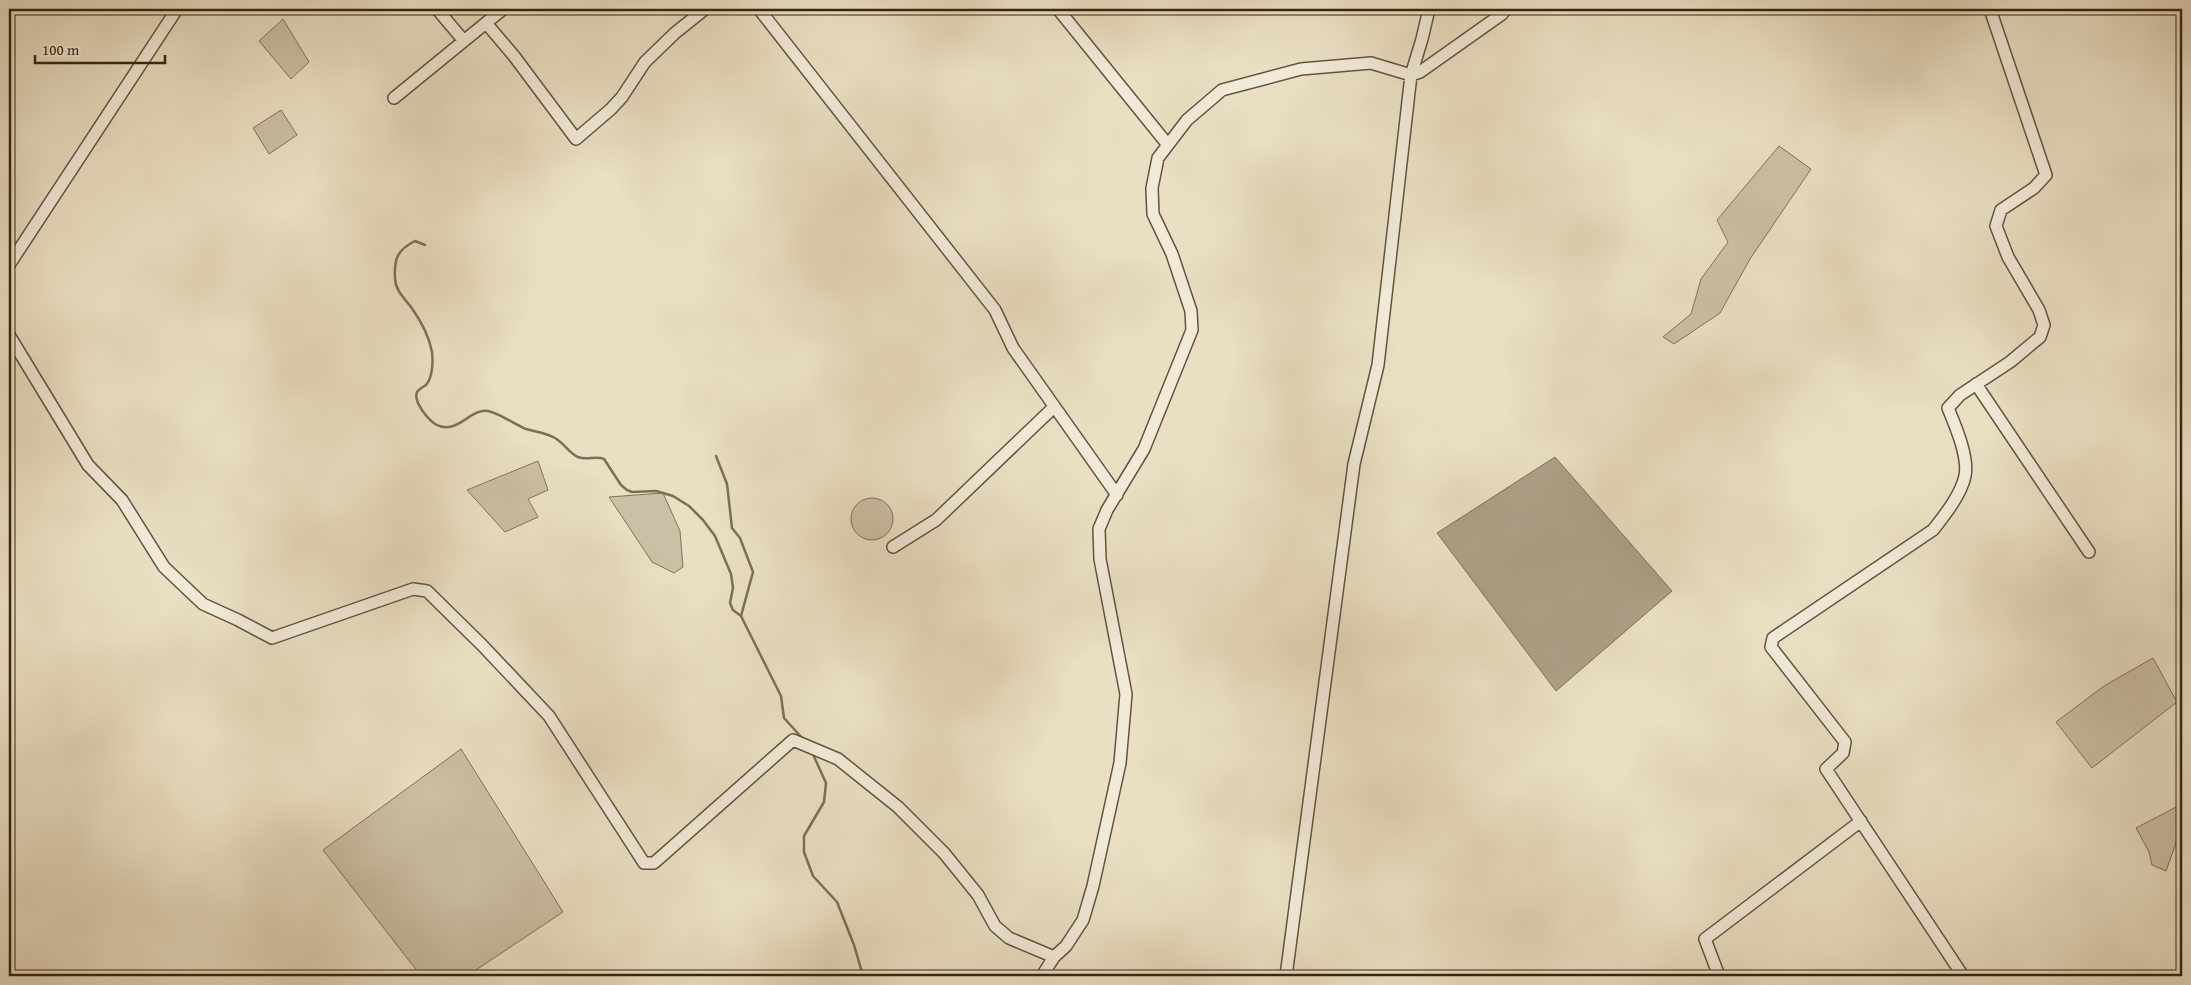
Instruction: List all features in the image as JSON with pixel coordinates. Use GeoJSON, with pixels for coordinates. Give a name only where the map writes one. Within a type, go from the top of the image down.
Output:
{"type":"FeatureCollection","features":[{"type":"Feature","properties":{"kind":"street"},"geometry":{"type":"LineString","coordinates":[[9,265],[177,9]]}},
{"type":"Feature","properties":{"kind":"street"},"geometry":{"type":"LineString","coordinates":[[437,9],[464,41]]}},
{"type":"Feature","properties":{"kind":"street"},"geometry":{"type":"LineString","coordinates":[[394,98],[503,9]]}},
{"type":"Feature","properties":{"kind":"street"},"geometry":{"type":"LineString","coordinates":[[486,23],[514,56],[576,139],[622,97],[645,62],[669,38],[705,9]]}},
{"type":"Feature","properties":{"kind":"street"},"geometry":{"type":"LineString","coordinates":[[759,9],[995,310],[1013,348],[1117,495]]}},
{"type":"Feature","properties":{"kind":"street"},"geometry":{"type":"LineString","coordinates":[[1058,9],[1168,145]]}},
{"type":"Feature","properties":{"kind":"street"},"geometry":{"type":"LineString","coordinates":[[1286,976],[1354,464],[1378,364],[1411,74],[1429,9]]}},
{"type":"Feature","properties":{"kind":"street"},"geometry":{"type":"LineString","coordinates":[[1042,976],[1054,957],[1066,946],[1083,920],[1093,886],[1120,763],[1126,694],[1110,620],[1099,545],[1099,529],[1144,449],[1192,330],[1188,302],[1172,254],[1153,214],[1152,188],[1158,158],[1187,120],[1222,90],[1300,69],[1370,63],[1411,74],[1420,72],[1502,14],[1506,9]]}},
{"type":"Feature","properties":{"kind":"street"},"geometry":{"type":"LineString","coordinates":[[1963,976],[1826,769],[1843,754],[1845,742],[1771,647],[1773,638],[1933,530],[1952,505],[1966,476],[1962,446],[1948,408],[1960,395],[2010,362],[2040,338],[2044,325],[2039,310],[2008,257],[1996,226],[2001,210],[2034,188],[2046,175],[1990,9]]}},
{"type":"Feature","properties":{"kind":"street"},"geometry":{"type":"LineString","coordinates":[[9,335],[88,465],[122,500],[164,567],[203,604],[272,638],[413,589],[427,592],[482,645],[549,716],[644,863],[654,863],[793,740],[838,759],[898,807],[944,854],[978,895],[995,926],[1009,938],[1054,957]]}},
{"type":"Feature","properties":{"kind":"street"},"geometry":{"type":"LineString","coordinates":[[1976,384],[2088,552]]}},
{"type":"Feature","properties":{"kind":"street"},"geometry":{"type":"LineString","coordinates":[[893,547],[936,520],[1054,407]]}},
{"type":"Feature","properties":{"kind":"street"},"geometry":{"type":"LineString","coordinates":[[1719,976],[1705,939],[1861,821]]}},
{"type":"Feature","properties":{"kind":"shaded area"},"geometry":{"type":"Polygon","coordinates":[[[283,19],[309,62],[291,79],[259,41],[283,19]]]}},
{"type":"Feature","properties":{"kind":"shaded area"},"geometry":{"type":"Polygon","coordinates":[[[281,110],[297,135],[269,154],[253,128],[281,110]]]}},
{"type":"Feature","properties":{"kind":"shaded area"},"geometry":{"type":"Polygon","coordinates":[[[1779,146],[1811,169],[1750,259],[1720,313],[1674,344],[1663,337],[1691,314],[1701,279],[1728,242],[1717,220],[1779,146]]]}},
{"type":"Feature","properties":{"kind":"shaded area"},"geometry":{"type":"Polygon","coordinates":[[[1555,457],[1672,591],[1556,691],[1437,533],[1555,457]]]}},
{"type":"Feature","properties":{"kind":"shaded area"},"geometry":{"type":"Polygon","coordinates":[[[538,461],[548,490],[528,499],[538,517],[505,532],[467,490],[538,461]]]}},
{"type":"Feature","properties":{"kind":"shaded area"},"geometry":{"type":"Polygon","coordinates":[[[663,493],[680,531],[683,567],[674,573],[652,562],[609,497],[663,493]]]}},
{"type":"Feature","properties":{"kind":"shaded area"},"geometry":{"type":"Polygon","coordinates":[[[876,498],[884,501],[890,507],[893,519],[890,531],[884,537],[868,540],[860,537],[854,531],[851,515],[854,507],[860,501],[876,498]]]}},
{"type":"Feature","properties":{"kind":"shaded area"},"geometry":{"type":"Polygon","coordinates":[[[2153,658],[2177,702],[2092,768],[2056,722],[2104,686],[2153,658]]]}},
{"type":"Feature","properties":{"kind":"shaded area"},"geometry":{"type":"Polygon","coordinates":[[[461,749],[563,912],[467,976],[421,976],[323,850],[461,749]]]}},
{"type":"Feature","properties":{"kind":"shaded area"},"geometry":{"type":"Polygon","coordinates":[[[2182,804],[2182,826],[2166,871],[2152,865],[2149,852],[2136,828],[2182,804]]]}},
{"type":"Feature","properties":{"kind":"waterway"},"geometry":{"type":"LineString","coordinates":[[2182,119],[2179,125],[2182,128]]}},
{"type":"Feature","properties":{"kind":"waterway"},"geometry":{"type":"LineString","coordinates":[[425,245],[415,241],[404,248],[396,260],[395,271],[395,282],[398,290],[421,323],[427,334],[432,352],[430,378],[426,385],[417,392],[416,396],[425,414],[435,424],[450,427],[481,411],[493,412],[526,429],[552,436],[578,457],[604,459],[621,485],[627,490],[632,492],[656,491],[673,496],[689,506],[715,536],[731,574],[733,588],[730,603],[733,610],[741,616]]}},
{"type":"Feature","properties":{"kind":"waterway"},"geometry":{"type":"LineString","coordinates":[[716,456],[727,484],[732,528],[740,538],[753,572],[741,616],[781,696],[784,718],[804,740]]}},
{"type":"Feature","properties":{"kind":"waterway"},"geometry":{"type":"LineString","coordinates":[[812,752],[826,783],[824,802],[804,836],[804,852],[813,876],[837,902],[854,945],[863,976]]}}]}
